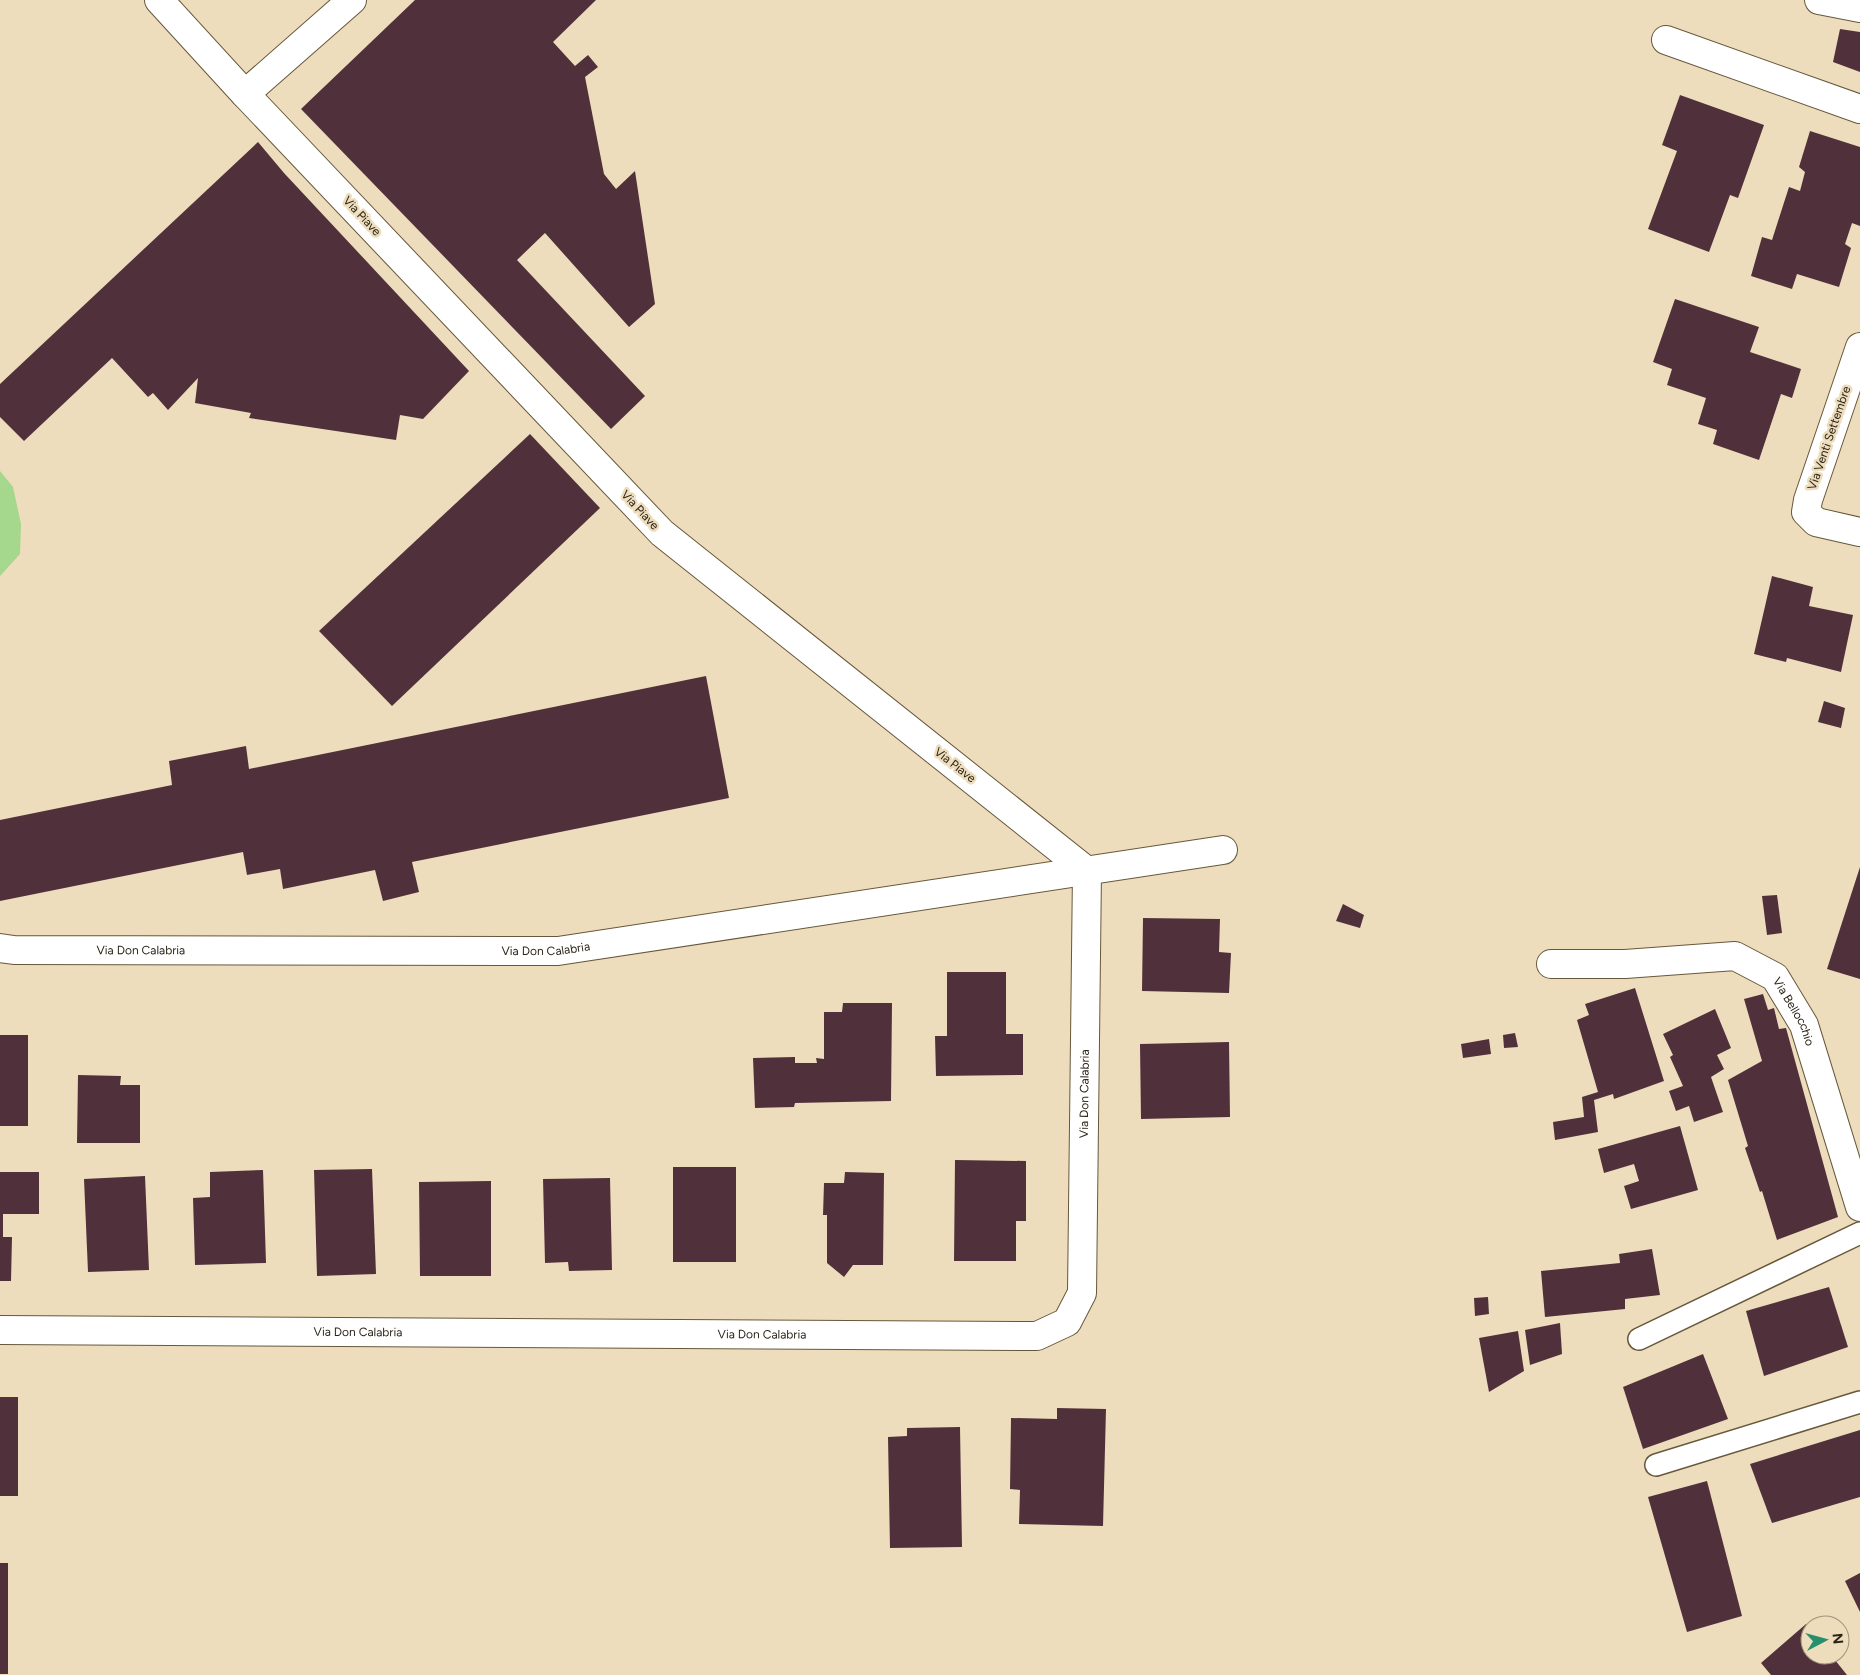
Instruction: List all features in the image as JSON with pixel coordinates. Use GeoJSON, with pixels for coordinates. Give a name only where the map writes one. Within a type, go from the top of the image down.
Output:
{"type":"FeatureCollection","features":[{"type":"Feature","properties":{"kind":"street","name":"Via Piave"},"geometry":{"type":"LineString","coordinates":[[159,0],[245,94],[662,533],[1087,871]]}},
{"type":"Feature","properties":{"kind":"street"},"geometry":{"type":"LineString","coordinates":[[245,94],[352,0]]}},
{"type":"Feature","properties":{"kind":"street"},"geometry":{"type":"LineString","coordinates":[[1819,0],[1860,8]]}},
{"type":"Feature","properties":{"kind":"street"},"geometry":{"type":"LineString","coordinates":[[1666,40],[1860,109]]}},
{"type":"Feature","properties":{"kind":"street","name":"Via Venti Settembre"},"geometry":{"type":"LineString","coordinates":[[1860,347],[1808,500],[1806,512],[1816,522],[1860,532]]}},
{"type":"Feature","properties":{"kind":"street","name":"Via Don Calabria"},"geometry":{"type":"LineString","coordinates":[[0,948],[24,950],[558,951],[1222,850]]}},
{"type":"Feature","properties":{"kind":"street","name":"Via Don Calabria"},"geometry":{"type":"LineString","coordinates":[[0,1330],[1037,1336],[1068,1322],[1082,1293],[1087,871]]}},
{"type":"Feature","properties":{"kind":"street","name":"Via Bellocchio"},"geometry":{"type":"LineString","coordinates":[[1551,964],[1625,964],[1736,956],[1775,977],[1804,1025],[1860,1207]]}},
{"type":"Feature","properties":{"kind":"lane"},"geometry":{"type":"LineString","coordinates":[[1639,1339],[1860,1232]]}},
{"type":"Feature","properties":{"kind":"lane"},"geometry":{"type":"LineString","coordinates":[[1656,1464],[1860,1402]]}},
{"type":"Feature","properties":{"kind":"green space"},"geometry":{"type":"Polygon","coordinates":[[[0,471],[13,487],[21,524],[20,554],[0,576],[0,471]]]}},
{"type":"Feature","properties":{"kind":"building"},"geometry":{"type":"Polygon","coordinates":[[[415,0],[596,0],[553,42],[575,66],[588,55],[598,67],[585,77],[604,174],[616,189],[635,171],[655,304],[629,327],[545,233],[517,260],[645,396],[611,429],[301,109],[415,0]]]}},
{"type":"Feature","properties":{"kind":"building"},"geometry":{"type":"Polygon","coordinates":[[[1840,29],[1860,32],[1860,72],[1833,62],[1840,29]]]}},
{"type":"Feature","properties":{"kind":"building"},"geometry":{"type":"Polygon","coordinates":[[[1680,95],[1764,125],[1738,198],[1730,195],[1709,252],[1648,229],[1677,151],[1662,145],[1680,95]]]}},
{"type":"Feature","properties":{"kind":"building"},"geometry":{"type":"Polygon","coordinates":[[[1810,131],[1860,147],[1860,226],[1852,223],[1845,244],[1851,248],[1839,287],[1797,274],[1792,289],[1751,276],[1762,237],[1772,240],[1789,187],[1800,191],[1805,172],[1799,167],[1810,131]]]}},
{"type":"Feature","properties":{"kind":"building"},"geometry":{"type":"Polygon","coordinates":[[[258,142],[284,173],[469,371],[423,419],[400,415],[396,440],[249,418],[251,413],[195,403],[198,378],[168,410],[153,393],[148,397],[112,358],[24,441],[0,417],[0,384],[258,142]]]}},
{"type":"Feature","properties":{"kind":"building"},"geometry":{"type":"Polygon","coordinates":[[[1675,299],[1759,327],[1750,352],[1801,369],[1792,398],[1781,394],[1759,460],[1713,444],[1717,430],[1698,424],[1706,398],[1667,385],[1672,369],[1653,362],[1675,299]]]}},
{"type":"Feature","properties":{"kind":"building"},"geometry":{"type":"Polygon","coordinates":[[[530,434],[600,508],[392,706],[319,631],[530,434]]]}},
{"type":"Feature","properties":{"kind":"building"},"geometry":{"type":"Polygon","coordinates":[[[1772,576],[1813,587],[1809,606],[1853,615],[1841,672],[1787,658],[1786,662],[1754,654],[1772,576]]]}},
{"type":"Feature","properties":{"kind":"building"},"geometry":{"type":"Polygon","coordinates":[[[706,676],[729,798],[412,862],[419,892],[383,901],[375,870],[283,889],[280,869],[247,875],[243,852],[0,901],[0,820],[172,785],[169,761],[246,746],[249,769],[706,676]]]}},
{"type":"Feature","properties":{"kind":"building"},"geometry":{"type":"Polygon","coordinates":[[[1824,701],[1845,708],[1841,728],[1818,722],[1824,701]]]}},
{"type":"Feature","properties":{"kind":"building"},"geometry":{"type":"Polygon","coordinates":[[[1860,867],[1860,979],[1827,969],[1860,867]]]}},
{"type":"Feature","properties":{"kind":"building"},"geometry":{"type":"Polygon","coordinates":[[[1777,895],[1782,933],[1767,935],[1762,896],[1777,895]]]}},
{"type":"Feature","properties":{"kind":"building"},"geometry":{"type":"Polygon","coordinates":[[[1343,904],[1364,915],[1360,928],[1336,921],[1343,904]]]}},
{"type":"Feature","properties":{"kind":"building"},"geometry":{"type":"Polygon","coordinates":[[[1143,918],[1220,919],[1219,952],[1231,953],[1229,993],[1142,991],[1143,918]]]}},
{"type":"Feature","properties":{"kind":"building"},"geometry":{"type":"Polygon","coordinates":[[[947,972],[1006,972],[1006,1034],[1023,1034],[1023,1075],[936,1076],[935,1036],[947,1036],[947,972]]]}},
{"type":"Feature","properties":{"kind":"building"},"geometry":{"type":"Polygon","coordinates":[[[1635,988],[1664,1081],[1614,1099],[1613,1094],[1594,1100],[1598,1132],[1555,1140],[1553,1122],[1584,1117],[1582,1097],[1598,1092],[1577,1020],[1589,1015],[1585,1004],[1635,988]]]}},
{"type":"Feature","properties":{"kind":"building"},"geometry":{"type":"Polygon","coordinates":[[[1763,994],[1768,1010],[1774,1008],[1779,1029],[1786,1028],[1838,1217],[1777,1240],[1762,1191],[1760,1192],[1745,1148],[1748,1146],[1728,1080],[1762,1061],[1744,999],[1763,994]]]}},
{"type":"Feature","properties":{"kind":"building"},"geometry":{"type":"Polygon","coordinates":[[[843,1003],[892,1003],[891,1101],[795,1103],[794,1107],[755,1108],[753,1058],[795,1057],[795,1063],[817,1063],[816,1058],[824,1059],[824,1012],[842,1012],[843,1003]]]}},
{"type":"Feature","properties":{"kind":"building"},"geometry":{"type":"Polygon","coordinates":[[[1715,1009],[1731,1048],[1717,1055],[1724,1069],[1711,1077],[1723,1112],[1694,1122],[1689,1106],[1676,1111],[1669,1091],[1683,1086],[1670,1057],[1673,1055],[1663,1034],[1715,1009]]]}},
{"type":"Feature","properties":{"kind":"building"},"geometry":{"type":"Polygon","coordinates":[[[1515,1033],[1518,1047],[1504,1048],[1503,1035],[1515,1033]]]}},
{"type":"Feature","properties":{"kind":"building"},"geometry":{"type":"Polygon","coordinates":[[[0,1035],[28,1035],[28,1126],[0,1126],[0,1035]]]}},
{"type":"Feature","properties":{"kind":"building"},"geometry":{"type":"Polygon","coordinates":[[[1489,1039],[1491,1054],[1463,1058],[1461,1044],[1489,1039]]]}},
{"type":"Feature","properties":{"kind":"building"},"geometry":{"type":"Polygon","coordinates":[[[1229,1042],[1230,1117],[1141,1119],[1140,1044],[1229,1042]]]}},
{"type":"Feature","properties":{"kind":"building"},"geometry":{"type":"Polygon","coordinates":[[[78,1075],[121,1076],[120,1085],[140,1085],[140,1143],[77,1143],[78,1075]]]}},
{"type":"Feature","properties":{"kind":"building"},"geometry":{"type":"Polygon","coordinates":[[[1680,1126],[1698,1190],[1631,1209],[1624,1186],[1639,1181],[1634,1164],[1604,1173],[1598,1149],[1680,1126]]]}},
{"type":"Feature","properties":{"kind":"building"},"geometry":{"type":"Polygon","coordinates":[[[955,1160],[1026,1161],[1026,1221],[1016,1221],[1016,1261],[954,1261],[955,1160]]]}},
{"type":"Feature","properties":{"kind":"building"},"geometry":{"type":"Polygon","coordinates":[[[673,1167],[736,1167],[736,1262],[673,1262],[673,1167]]]}},
{"type":"Feature","properties":{"kind":"building"},"geometry":{"type":"Polygon","coordinates":[[[372,1169],[376,1274],[317,1276],[314,1170],[372,1169]]]}},
{"type":"Feature","properties":{"kind":"building"},"geometry":{"type":"Polygon","coordinates":[[[263,1170],[266,1263],[195,1265],[193,1198],[210,1197],[210,1172],[263,1170]]]}},
{"type":"Feature","properties":{"kind":"building"},"geometry":{"type":"Polygon","coordinates":[[[0,1172],[39,1172],[39,1214],[3,1214],[3,1237],[12,1237],[11,1281],[0,1281],[0,1172]]]}},
{"type":"Feature","properties":{"kind":"building"},"geometry":{"type":"Polygon","coordinates":[[[845,1172],[884,1173],[883,1265],[853,1265],[844,1277],[827,1263],[827,1215],[823,1215],[824,1183],[844,1183],[845,1172]]]}},
{"type":"Feature","properties":{"kind":"building"},"geometry":{"type":"Polygon","coordinates":[[[145,1176],[149,1270],[88,1272],[84,1179],[145,1176]]]}},
{"type":"Feature","properties":{"kind":"building"},"geometry":{"type":"Polygon","coordinates":[[[610,1178],[612,1270],[569,1271],[568,1262],[545,1263],[543,1179],[610,1178]]]}},
{"type":"Feature","properties":{"kind":"building"},"geometry":{"type":"Polygon","coordinates":[[[491,1181],[491,1276],[420,1276],[419,1182],[491,1181]]]}},
{"type":"Feature","properties":{"kind":"building"},"geometry":{"type":"Polygon","coordinates":[[[1652,1249],[1660,1295],[1625,1299],[1625,1309],[1545,1317],[1541,1271],[1620,1263],[1619,1254],[1652,1249]]]}},
{"type":"Feature","properties":{"kind":"building"},"geometry":{"type":"Polygon","coordinates":[[[1829,1287],[1848,1347],[1764,1376],[1746,1311],[1829,1287]]]}},
{"type":"Feature","properties":{"kind":"building"},"geometry":{"type":"Polygon","coordinates":[[[1488,1297],[1489,1314],[1475,1316],[1474,1298],[1488,1297]]]}},
{"type":"Feature","properties":{"kind":"building"},"geometry":{"type":"Polygon","coordinates":[[[1560,1323],[1562,1354],[1530,1365],[1525,1330],[1560,1323]]]}},
{"type":"Feature","properties":{"kind":"building"},"geometry":{"type":"Polygon","coordinates":[[[1518,1331],[1524,1371],[1489,1392],[1479,1338],[1518,1331]]]}},
{"type":"Feature","properties":{"kind":"building"},"geometry":{"type":"Polygon","coordinates":[[[1703,1354],[1728,1419],[1643,1449],[1623,1387],[1703,1354]]]}},
{"type":"Feature","properties":{"kind":"building"},"geometry":{"type":"Polygon","coordinates":[[[0,1397],[18,1397],[18,1496],[0,1496],[0,1397]]]}},
{"type":"Feature","properties":{"kind":"building"},"geometry":{"type":"Polygon","coordinates":[[[1057,1408],[1106,1409],[1103,1526],[1019,1524],[1020,1490],[1010,1489],[1011,1418],[1057,1419],[1057,1408]]]}},
{"type":"Feature","properties":{"kind":"building"},"geometry":{"type":"Polygon","coordinates":[[[960,1427],[962,1547],[890,1548],[888,1437],[907,1436],[907,1428],[960,1427]]]}},
{"type":"Feature","properties":{"kind":"building"},"geometry":{"type":"Polygon","coordinates":[[[1860,1430],[1860,1497],[1772,1523],[1750,1464],[1860,1430]]]}},
{"type":"Feature","properties":{"kind":"building"},"geometry":{"type":"Polygon","coordinates":[[[1707,1481],[1742,1616],[1687,1632],[1648,1497],[1707,1481]]]}},
{"type":"Feature","properties":{"kind":"building"},"geometry":{"type":"Polygon","coordinates":[[[0,1563],[8,1563],[8,1674],[0,1674],[0,1563]]]}},
{"type":"Feature","properties":{"kind":"building"},"geometry":{"type":"Polygon","coordinates":[[[1860,1573],[1860,1612],[1845,1581],[1860,1573]]]}},
{"type":"Feature","properties":{"kind":"building"},"geometry":{"type":"Polygon","coordinates":[[[1800,1629],[1800,1665],[1839,1665],[1847,1675],[1771,1675],[1761,1663],[1800,1629]]]}}]}
